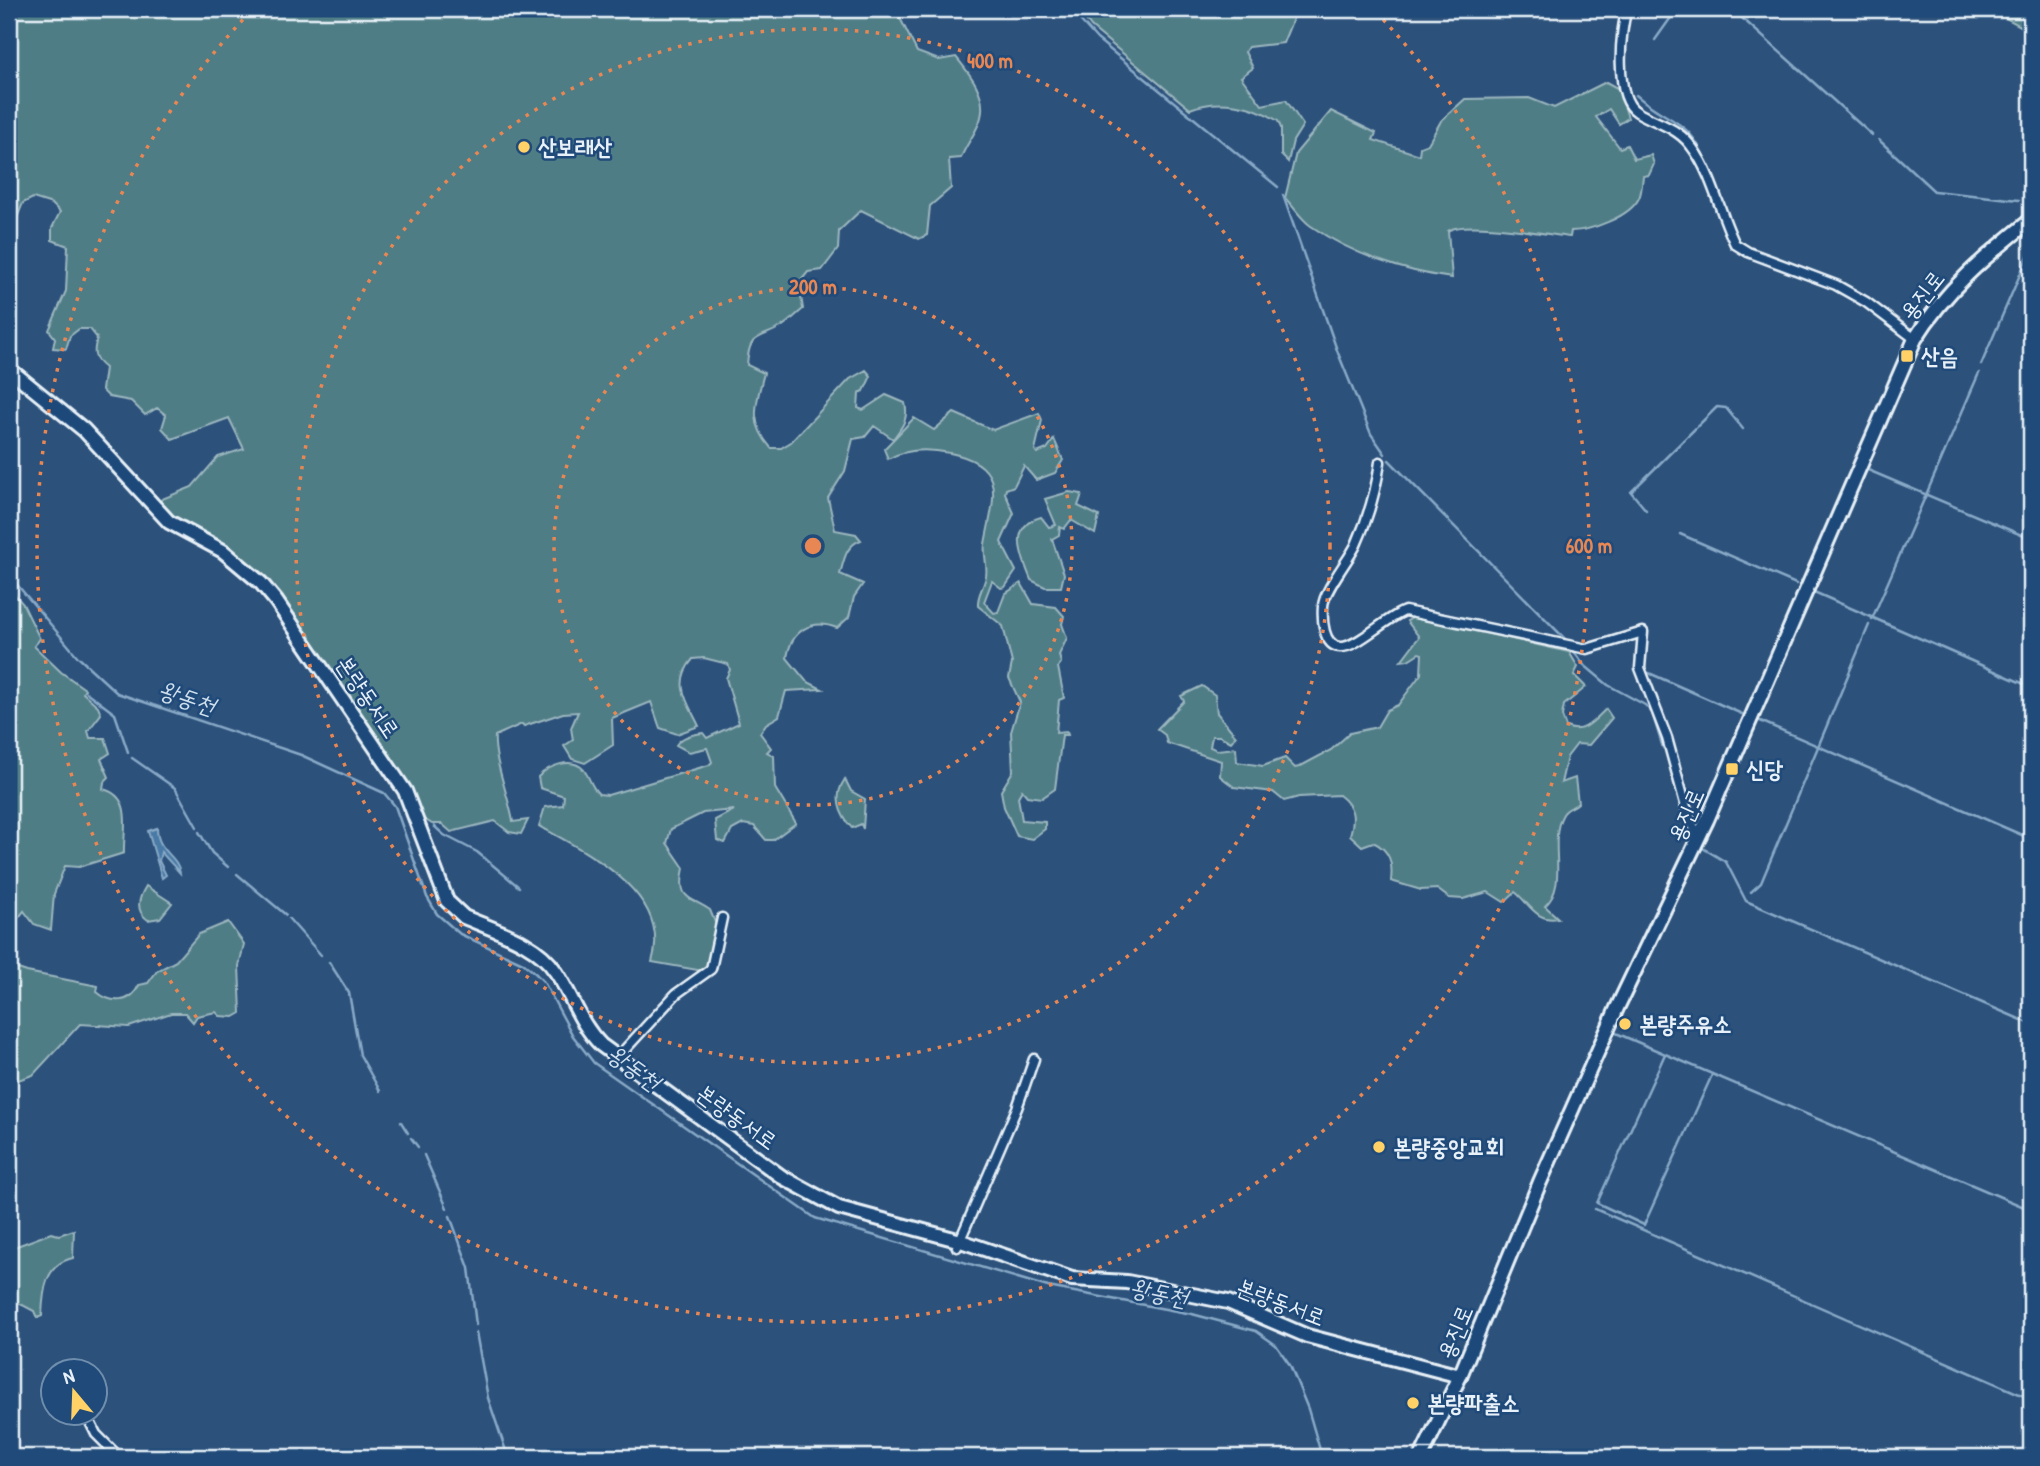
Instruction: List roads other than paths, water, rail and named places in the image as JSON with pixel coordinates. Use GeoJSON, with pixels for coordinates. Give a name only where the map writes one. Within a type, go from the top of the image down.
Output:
{"type":"FeatureCollection","features":[{"type":"Feature","properties":{"kind":"street"},"geometry":{"type":"LineString","coordinates":[[1627,9],[1621,49],[1622,88],[1628,102],[1635,111],[1680,132],[1696,152],[1735,244],[1748,252],[1836,285],[1866,302],[1914,339]]}},
{"type":"Feature","properties":{"kind":"street","name":"용진로"},"geometry":{"type":"LineString","coordinates":[[1421,1457],[1460,1376],[1545,1170],[1617,1008],[1699,838],[1914,339],[1935,306],[1954,285],[2031,220]]}},
{"type":"Feature","properties":{"kind":"street","name":"본량동서로"},"geometry":{"type":"LineString","coordinates":[[9,369],[84,430],[169,522],[212,544],[261,583],[298,631],[341,700],[399,780],[424,834],[447,901],[464,918],[541,954],[559,975],[581,1022],[601,1045],[782,1177],[823,1201],[1072,1279],[1127,1282],[1228,1302],[1307,1336],[1460,1376]]}},
{"type":"Feature","properties":{"kind":"street"},"geometry":{"type":"LineString","coordinates":[[1380,462],[1378,484],[1364,524],[1323,605],[1325,636],[1331,644],[1340,647],[1351,645],[1393,615],[1405,611],[1587,649],[1600,648],[1643,632],[1640,668],[1667,738],[1689,818],[1699,838]]}},
{"type":"Feature","properties":{"kind":"street"},"geometry":{"type":"LineString","coordinates":[[618,1057],[676,994],[711,969],[722,919]]}},
{"type":"Feature","properties":{"kind":"street"},"geometry":{"type":"LineString","coordinates":[[959,1244],[1017,1108],[1034,1059]]}},
{"type":"Feature","properties":{"kind":"street"},"geometry":{"type":"LineString","coordinates":[[93,1428],[118,1457]]}},
{"type":"Feature","properties":{"kind":"water"},"geometry":{"type":"Polygon","coordinates":[[[157,828],[160,843],[176,862],[180,873],[161,852],[159,861],[166,875],[162,878],[148,831],[157,828]]]}},
{"type":"Feature","properties":{"kind":"waterway"},"geometry":{"type":"LineString","coordinates":[[1070,9],[1097,39],[1278,187]]}},
{"type":"Feature","properties":{"kind":"waterway"},"geometry":{"type":"LineString","coordinates":[[1655,40],[1677,9]]}},
{"type":"Feature","properties":{"kind":"waterway"},"geometry":{"type":"LineString","coordinates":[[1732,9],[1872,135]]}},
{"type":"Feature","properties":{"kind":"waterway"},"geometry":{"type":"LineString","coordinates":[[1636,95],[1686,130],[1694,138],[1708,166]]}},
{"type":"Feature","properties":{"kind":"waterway"},"geometry":{"type":"LineString","coordinates":[[1879,140],[1934,191],[2019,200]]}},
{"type":"Feature","properties":{"kind":"waterway"},"geometry":{"type":"LineString","coordinates":[[1283,195],[1338,353],[1371,434],[1385,454]]}},
{"type":"Feature","properties":{"kind":"waterway"},"geometry":{"type":"LineString","coordinates":[[1735,234],[1740,242],[1760,253]]}},
{"type":"Feature","properties":{"kind":"waterway"},"geometry":{"type":"LineString","coordinates":[[1981,365],[2031,249]]}},
{"type":"Feature","properties":{"kind":"waterway"},"geometry":{"type":"LineString","coordinates":[[1775,258],[1814,273]]}},
{"type":"Feature","properties":{"kind":"waterway"},"geometry":{"type":"LineString","coordinates":[[1872,619],[1979,373]]}},
{"type":"Feature","properties":{"kind":"waterway"},"geometry":{"type":"LineString","coordinates":[[1646,510],[1631,492],[1717,407],[1726,408],[1743,429]]}},
{"type":"Feature","properties":{"kind":"waterway"},"geometry":{"type":"LineString","coordinates":[[1389,460],[1569,643]]}},
{"type":"Feature","properties":{"kind":"waterway"},"geometry":{"type":"LineString","coordinates":[[1868,470],[2031,539]]}},
{"type":"Feature","properties":{"kind":"waterway"},"geometry":{"type":"LineString","coordinates":[[1680,534],[1796,584]]}},
{"type":"Feature","properties":{"kind":"waterway","name":"왕동천"},"geometry":{"type":"LineString","coordinates":[[9,575],[78,657],[117,693],[301,755],[384,793],[395,806],[427,897],[437,914],[460,934],[523,963],[535,973],[544,982],[573,1036],[594,1063],[815,1218],[1048,1287],[1192,1314],[1256,1331],[1276,1345],[1290,1365],[1308,1409],[1322,1457]]}},
{"type":"Feature","properties":{"kind":"waterway"},"geometry":{"type":"LineString","coordinates":[[1814,592],[2031,687]]}},
{"type":"Feature","properties":{"kind":"waterway"},"geometry":{"type":"LineString","coordinates":[[1751,892],[1761,883],[1869,625]]}},
{"type":"Feature","properties":{"kind":"waterway"},"geometry":{"type":"LineString","coordinates":[[1574,652],[1583,664],[1608,685],[1645,705],[1652,713],[1663,748]]}},
{"type":"Feature","properties":{"kind":"waterway"},"geometry":{"type":"LineString","coordinates":[[1649,673],[1742,714]]}},
{"type":"Feature","properties":{"kind":"waterway"},"geometry":{"type":"LineString","coordinates":[[86,692],[115,714],[128,752]]}},
{"type":"Feature","properties":{"kind":"waterway"},"geometry":{"type":"LineString","coordinates":[[1758,720],[2031,839]]}},
{"type":"Feature","properties":{"kind":"waterway"},"geometry":{"type":"LineString","coordinates":[[132,758],[175,788],[197,827]]}},
{"type":"Feature","properties":{"kind":"waterway"},"geometry":{"type":"LineString","coordinates":[[434,826],[444,835],[477,852],[519,887]]}},
{"type":"Feature","properties":{"kind":"waterway"},"geometry":{"type":"LineString","coordinates":[[199,832],[212,853],[228,867]]}},
{"type":"Feature","properties":{"kind":"waterway"},"geometry":{"type":"LineString","coordinates":[[1701,847],[1726,862],[1746,901],[2031,1024]]}},
{"type":"Feature","properties":{"kind":"waterway"},"geometry":{"type":"LineString","coordinates":[[237,874],[286,915]]}},
{"type":"Feature","properties":{"kind":"waterway"},"geometry":{"type":"LineString","coordinates":[[289,919],[321,955]]}},
{"type":"Feature","properties":{"kind":"waterway"},"geometry":{"type":"LineString","coordinates":[[329,962],[349,993],[360,1055],[380,1091]]}},
{"type":"Feature","properties":{"kind":"waterway"},"geometry":{"type":"LineString","coordinates":[[1616,1033],[2031,1210]]}},
{"type":"Feature","properties":{"kind":"waterway"},"geometry":{"type":"LineString","coordinates":[[1665,1054],[1597,1203],[1644,1225],[1712,1075]]}},
{"type":"Feature","properties":{"kind":"waterway"},"geometry":{"type":"LineString","coordinates":[[401,1122],[408,1133]]}},
{"type":"Feature","properties":{"kind":"waterway"},"geometry":{"type":"LineString","coordinates":[[411,1138],[418,1147]]}},
{"type":"Feature","properties":{"kind":"waterway"},"geometry":{"type":"LineString","coordinates":[[424,1155],[447,1208]]}},
{"type":"Feature","properties":{"kind":"waterway"},"geometry":{"type":"LineString","coordinates":[[1595,1209],[2031,1399]]}},
{"type":"Feature","properties":{"kind":"waterway"},"geometry":{"type":"LineString","coordinates":[[450,1216],[469,1268],[476,1325]]}},
{"type":"Feature","properties":{"kind":"waterway"},"geometry":{"type":"LineString","coordinates":[[476,1332],[488,1398],[508,1457]]}},
{"type":"Feature","properties":{"kind":"place","name":"산보래산"},"geometry":{"type":"Point","coordinates":[524,147]}},
{"type":"Feature","properties":{"kind":"place","name":"산음"},"geometry":{"type":"Point","coordinates":[1907,356]}},
{"type":"Feature","properties":{"kind":"place","name":"신당"},"geometry":{"type":"Point","coordinates":[1732,769]}},
{"type":"Feature","properties":{"kind":"place","name":"본량주유소"},"geometry":{"type":"Point","coordinates":[1625,1024]}},
{"type":"Feature","properties":{"kind":"place","name":"본량중앙교회"},"geometry":{"type":"Point","coordinates":[1379,1147]}},
{"type":"Feature","properties":{"kind":"place","name":"본량파출소"},"geometry":{"type":"Point","coordinates":[1413,1403]}}]}
